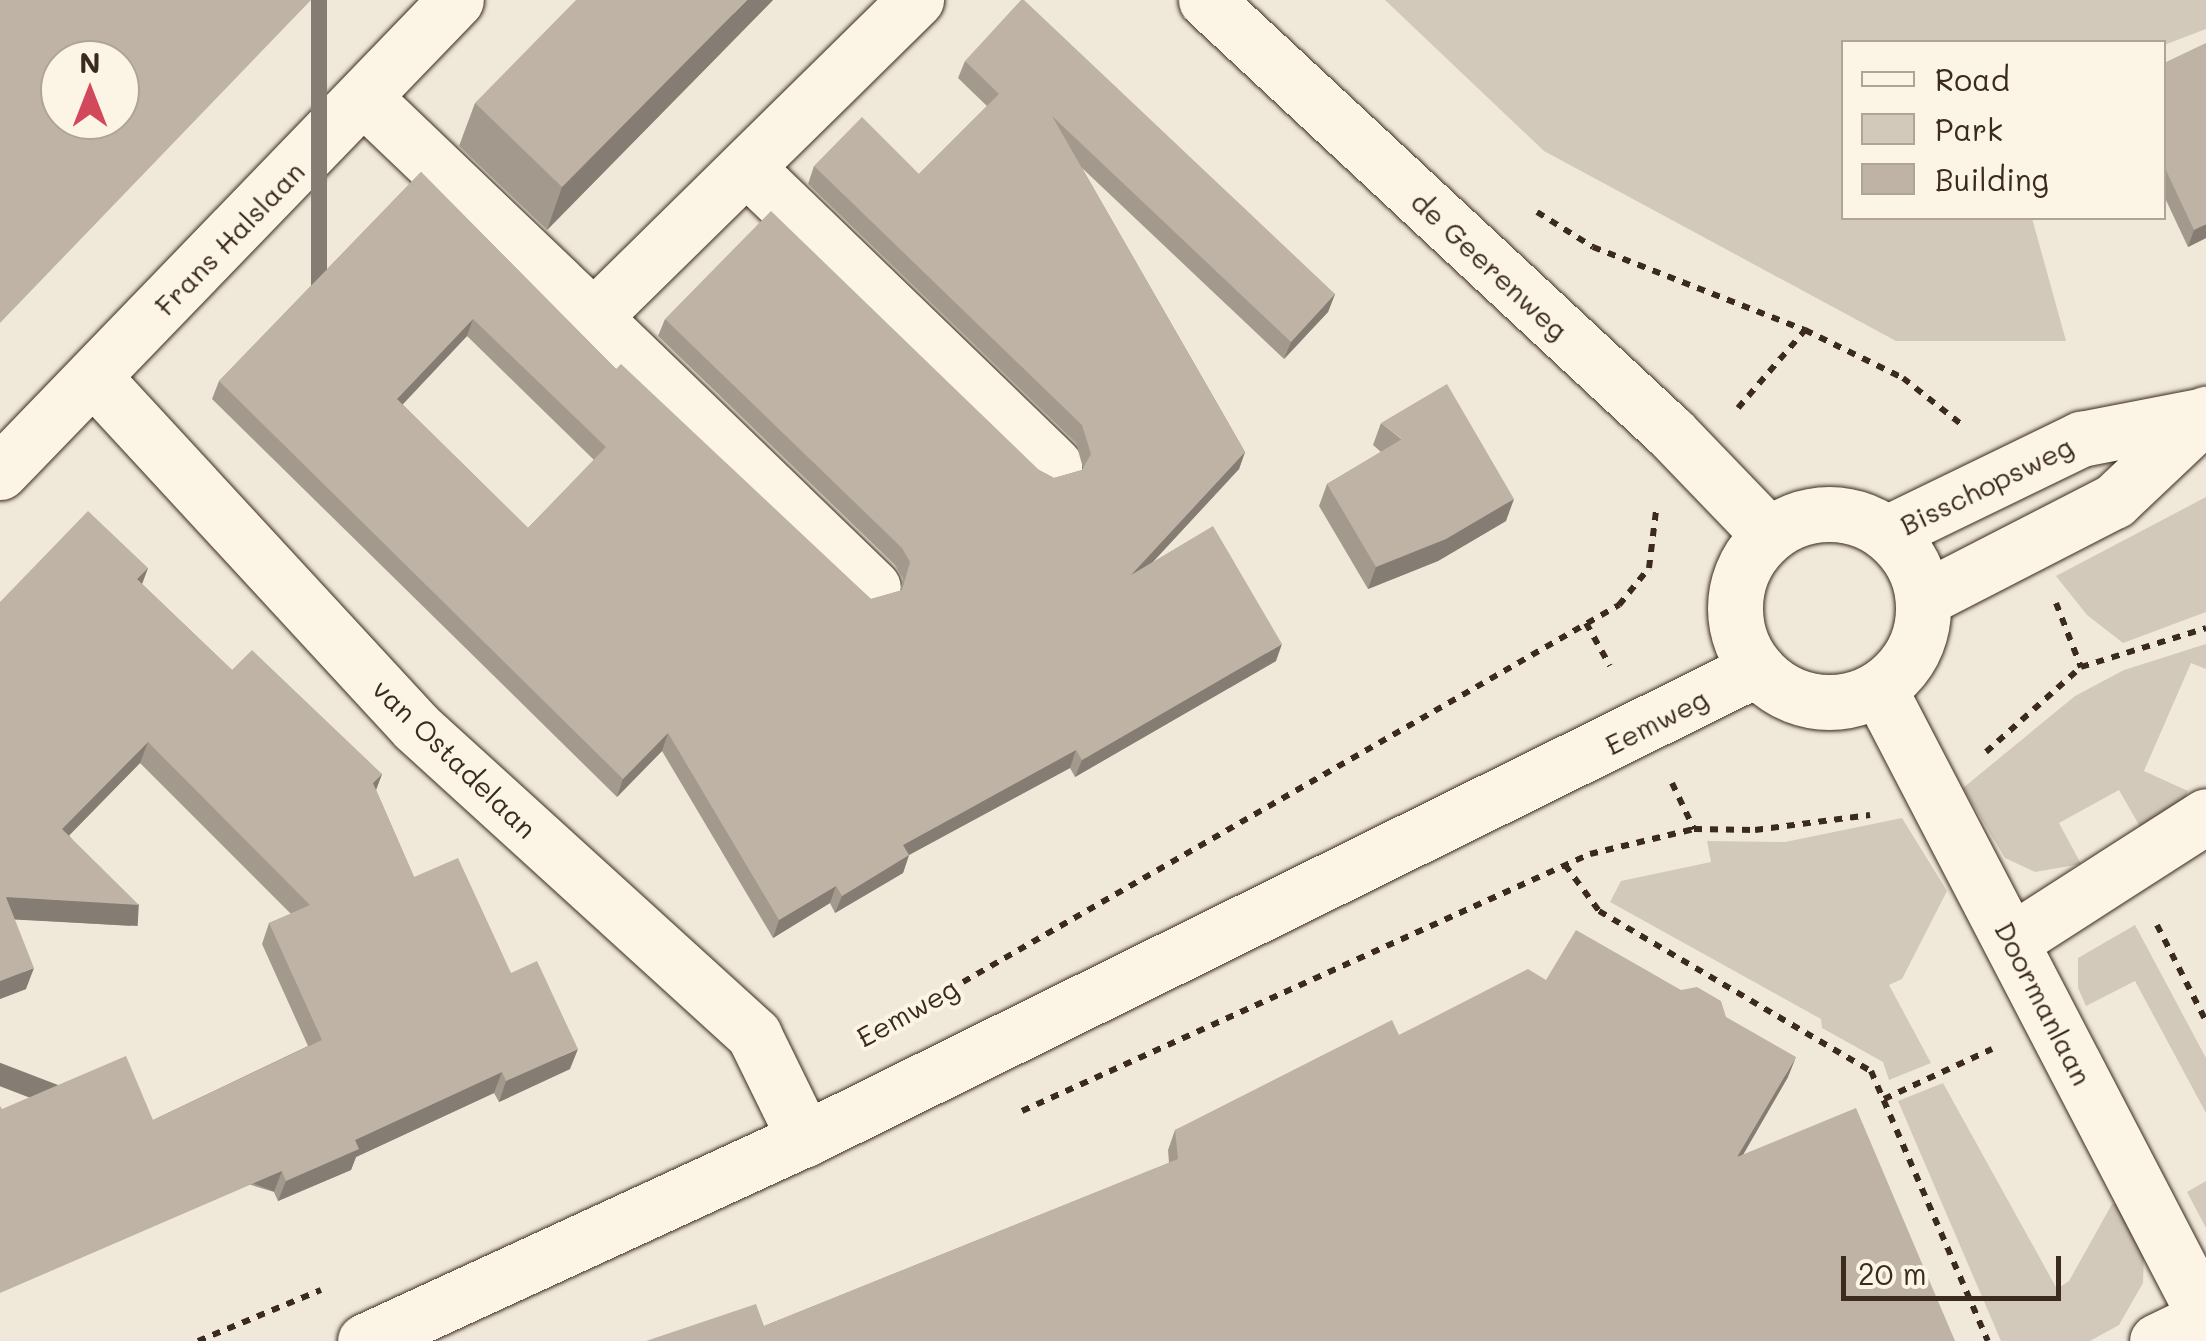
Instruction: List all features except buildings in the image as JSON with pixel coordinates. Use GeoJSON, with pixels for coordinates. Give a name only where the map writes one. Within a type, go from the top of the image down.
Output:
{"type":"FeatureCollection","features":[{"type":"Feature","properties":{"kind":"main road","name":"Frans Halslaan"},"geometry":{"type":"LineString","coordinates":[[0,472],[95,379],[456,0]]}},
{"type":"Feature","properties":{"kind":"main road"},"geometry":{"type":"LineString","coordinates":[[594,317],[916,0]]}},
{"type":"Feature","properties":{"kind":"main road","name":"de Geerenweg"},"geometry":{"type":"LineString","coordinates":[[1206,0],[1697,457],[1769,536]]}},
{"type":"Feature","properties":{"kind":"main road"},"geometry":{"type":"LineString","coordinates":[[363,97],[873,587]]}},
{"type":"Feature","properties":{"kind":"main road"},"geometry":{"type":"LineString","coordinates":[[748,169],[1054,465]]}},
{"type":"Feature","properties":{"kind":"main road","name":"van Ostadelaan"},"geometry":{"type":"LineString","coordinates":[[95,379],[416,727],[754,1035],[805,1139]]}},
{"type":"Feature","properties":{"kind":"main road","name":"Bisschopsweg"},"geometry":{"type":"LineString","coordinates":[[1887,533],[2081,439],[2205,414]]}},
{"type":"Feature","properties":{"kind":"main road","name":"Bisschopsweg"},"geometry":{"type":"LineString","coordinates":[[1924,599],[2114,501],[2205,414]]}},
{"type":"Feature","properties":{"kind":"main road"},"geometry":{"type":"LineString","coordinates":[[1826,514],[1858,518],[1887,533],[1918,574],[1924,599],[1920,634],[1905,665],[1879,690],[1827,703],[1776,687],[1757,669],[1739,637],[1735,600],[1746,564],[1769,536],[1796,520],[1826,514]]}},
{"type":"Feature","properties":{"kind":"main road","name":"Eemweg"},"geometry":{"type":"LineString","coordinates":[[365,1341],[805,1139],[1757,669]]}},
{"type":"Feature","properties":{"kind":"main road","name":"Doormanlaan"},"geometry":{"type":"LineString","coordinates":[[1879,690],[1929,791],[2013,940],[2206,1318]]}},
{"type":"Feature","properties":{"kind":"main road"},"geometry":{"type":"LineString","coordinates":[[2013,940],[2206,816]]}},
{"type":"Feature","properties":{"kind":"main road"},"geometry":{"type":"LineString","coordinates":[[2158,1341],[2206,1318]]}},
{"type":"Feature","properties":{"kind":"path"},"geometry":{"type":"LineString","coordinates":[[1522,201],[1593,247],[1805,330],[1932,398],[1983,450],[1997,479]]}},
{"type":"Feature","properties":{"kind":"path","name":"Eemweg"},"geometry":{"type":"LineString","coordinates":[[951,988],[1620,605],[1643,581],[1662,498],[1805,330]]}},
{"type":"Feature","properties":{"kind":"path"},"geometry":{"type":"LineString","coordinates":[[2029,545],[2081,668]]}},
{"type":"Feature","properties":{"kind":"path"},"geometry":{"type":"LineString","coordinates":[[1003,1120],[1566,866],[1694,829],[1820,824],[1873,814],[1929,791],[2007,737],[2081,668],[2206,628]]}},
{"type":"Feature","properties":{"kind":"path"},"geometry":{"type":"LineString","coordinates":[[1566,866],[1599,910],[1871,1071],[1988,1341]]}},
{"type":"Feature","properties":{"kind":"path"},"geometry":{"type":"LineString","coordinates":[[2128,866],[2206,1021]]}},
{"type":"Feature","properties":{"kind":"path"},"geometry":{"type":"LineString","coordinates":[[1884,1099],[2054,1020]]}},
{"type":"Feature","properties":{"kind":"path"},"geometry":{"type":"LineString","coordinates":[[198,1341],[338,1283]]}},
{"type":"Feature","properties":{"kind":"green space"},"geometry":{"type":"Polygon","coordinates":[[[1385,0],[2206,0],[2206,29],[2166,44],[2166,40],[1841,40],[1841,220],[2033,220],[2066,341],[1896,341],[1544,151],[1385,0]]]}},
{"type":"Feature","properties":{"kind":"green space"},"geometry":{"type":"Polygon","coordinates":[[[2206,497],[2206,612],[2123,643],[2087,615],[2056,576],[2206,497]]]}},
{"type":"Feature","properties":{"kind":"green space"},"geometry":{"type":"Polygon","coordinates":[[[2206,644],[2206,669],[2191,663],[2144,771],[2188,791],[2177,813],[2143,832],[2119,790],[2059,823],[2081,864],[2035,872],[2005,858],[1963,788],[2075,696],[2124,670],[2206,644]]]}},
{"type":"Feature","properties":{"kind":"green space"},"geometry":{"type":"Polygon","coordinates":[[[1902,818],[1947,891],[1902,979],[1889,985],[1931,1063],[1889,1080],[1883,1062],[1822,1028],[1821,1019],[1610,902],[1621,881],[1711,862],[1707,841],[1785,842],[1902,818]]]}},
{"type":"Feature","properties":{"kind":"green space"},"geometry":{"type":"Polygon","coordinates":[[[2135,925],[2206,1058],[2206,1113],[2135,981],[2086,1006],[2078,988],[2078,958],[2135,925]]]}},
{"type":"Feature","properties":{"kind":"green space"},"geometry":{"type":"Polygon","coordinates":[[[1943,1083],[2057,1289],[2069,1281],[2112,1204],[2128,1204],[2144,1252],[2143,1283],[2119,1325],[2090,1341],[2001,1341],[1898,1101],[1943,1083]]]}},
{"type":"Feature","properties":{"kind":"green space"},"geometry":{"type":"Polygon","coordinates":[[[2206,1181],[2206,1228],[2187,1192],[2206,1181]]]}}]}
